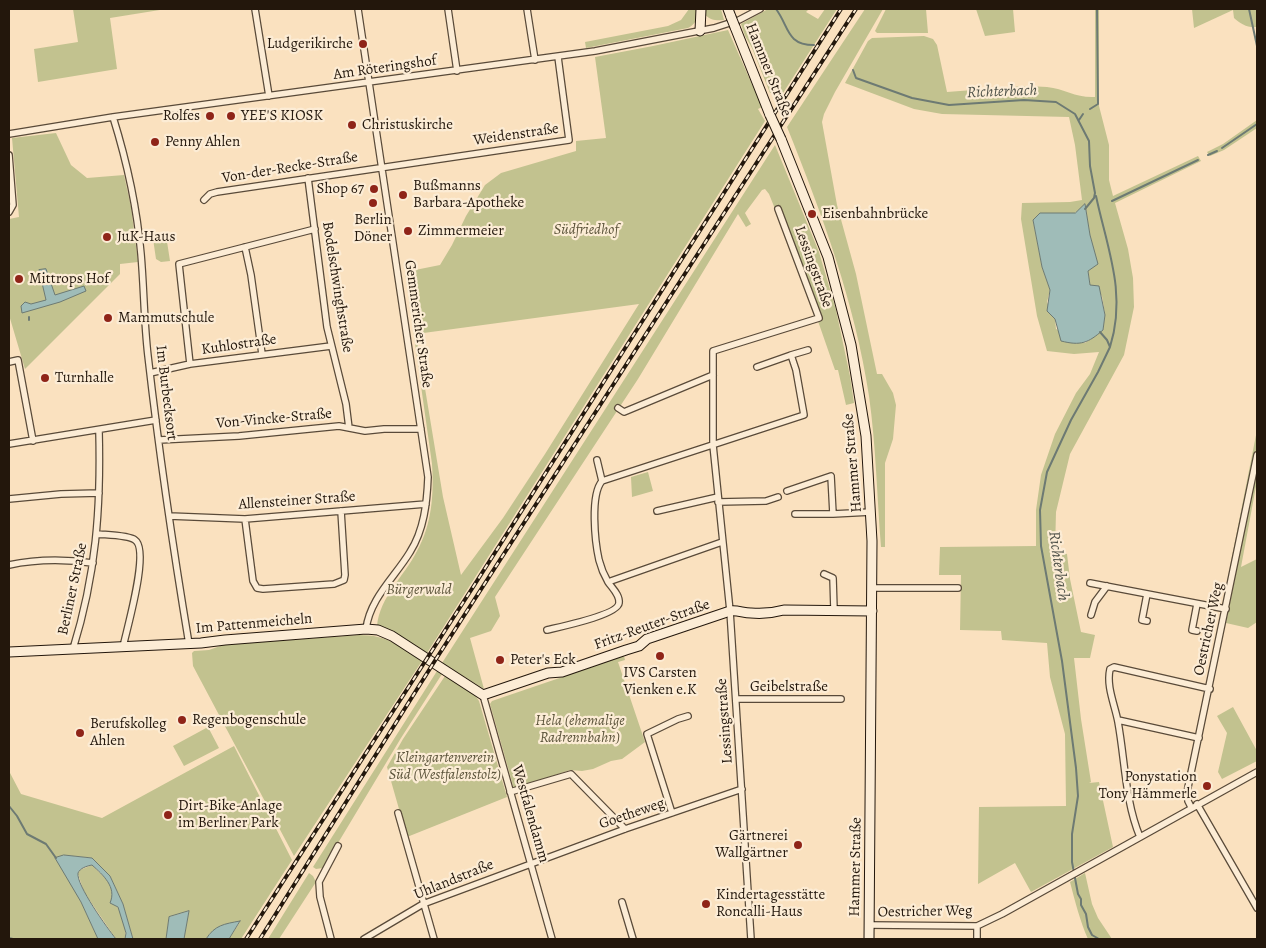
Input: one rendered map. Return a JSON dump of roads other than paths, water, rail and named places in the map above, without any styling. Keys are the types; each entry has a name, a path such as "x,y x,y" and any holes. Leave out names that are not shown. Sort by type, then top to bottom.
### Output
{"main road":[{"path":"700,31 701,9"},
{"name":"Hammer Straße","path":"729,13 770,115 796,172 828,257 851,345 866,436 871,512 872,588 869,939"},
{"name":"Fritz-Reuter-Straße","path":"483,696 548,673 562,672 590,663 639,646 647,639 730,611 739,610 749,613 770,613 784,610 872,611"},
{"name":"Im Pattenmeicheln","path":"9,652 189,644 366,628 378,630 392,636 483,696"}],"street":[{"path":"255,9 269,96"},
{"name":"Gemmericher Straße","path":"358,9 428,478 426,504 418,537 410,552 374,603 368,616 366,628"},
{"path":"448,9 458,71"},
{"path":"527,9 535,60"},
{"name":"Am Röteringshof","path":"9,134 114,117 458,71 632,45 732,23 760,9"},
{"name":"Weidenstraße","path":"382,166 569,140 558,56"},
{"name":"Im Burbecksort","path":"114,117 128,167 137,219 150,373 169,516 189,644"},
{"path":"9,155 13,205 9,212"},
{"name":"Von-der-Recke-Straße","path":"204,200 210,194 217,192 382,166"},
{"name":"Bodelschwinghstraße","path":"308,178 331,346 346,404 349,428"},
{"name":"Lessingstraße","path":"751,939 730,611 714,445 713,351 819,318 778,209"},
{"path":"190,364 178,265 315,229"},
{"path":"245,246 262,354"},
{"name":"Kuhlostraße","path":"150,373 190,364 331,346"},
{"path":"757,366 808,350"},
{"path":"547,630 604,614 616,608 619,604 619,600 608,582 599,561 596,544 596,500 598,487 602,481 804,415 796,370 791,355"},
{"path":"9,362 18,360 33,441"},
{"path":"618,408 624,412 713,375"},
{"path":"9,444 98,431 156,420"},
{"name":"Von-Vincke-Straße","path":"159,440 240,436 339,426 365,431 422,429"},
{"name":"Berliner Straße","path":"73,649 88,593 97,534 99,493 98,431"},
{"name":"Oestricher Weg","path":"869,925 977,926 1194,806 1188,800 1187,792 1210,689 1257,455"},
{"path":"597,460 602,481"},
{"path":"787,491 831,476 834,514"},
{"path":"9,499 60,494 99,493"},
{"path":"657,511 718,499 766,501 778,497"},
{"name":"Allensteiner Straße","path":"169,516 245,519 426,504"},
{"path":"245,519 253,580 257,588 263,590 334,584 344,580 341,511"},
{"path":"795,514 871,512"},
{"name":"Berliner Straße","path":"97,534 130,538 140,546 139,578 123,646"},
{"path":"608,582 722,542"},
{"path":"9,564 48,560 93,563"},
{"path":"824,574 833,578 834,610"},
{"path":"1090,583 1226,609"},
{"path":"1091,615 1095,602 1107,586"},
{"path":"872,588 958,588"},
{"path":"1142,620 1146,594"},
{"path":"1192,630 1197,604"},
{"path":"1140,837 1133,820 1118,720 1112,700 1110,669 1114,666 1210,689"},
{"name":"Westfalendamm","path":"483,696 552,939"},
{"name":"Geibelstraße","path":"736,699 841,699"},
{"path":"672,813 647,734 688,716"},
{"path":"1118,720 1199,738"},
{"path":"1256,904 1194,806 1257,772"},
{"path":"510,792 571,774 624,829"},
{"name":"Goetheweg","path":"530,863 742,789"},
{"path":"398,814 434,939"},
{"path":"331,939 320,897 319,882 338,846"},
{"name":"Uhlandstraße","path":"364,939 423,904 530,863"},
{"path":"622,902 634,939"},
{"path":"977,926 977,939"}],"water":[{"path":"1085,204 1090,235 1098,264 1088,271 1090,285 1099,286 1105,315 1103,330 1088,341 1074,343 1061,341 1055,319 1047,311 1050,290 1042,267 1033,220 1040,213 1075,213"},
{"path":"46,269 55,295 84,286 86,291 60,302 22,313 21,306 25,302 31,304 46,300 39,270"},
{"path":"64,855 92,858 110,876 123,904 133,939 125,939 126,933 118,907 110,903 112,892 108,882 92,865 80,870 78,873 79,879 93,907 116,939 98,939 81,902 55,858"},
{"path":"189,911 184,939 166,939 169,917"},
{"path":"240,921 229,939 206,939 220,926"}],"waterway":[{"name":"Richterbach","path":"776,9 793,38 798,42 814,45"},
{"path":"1090,109 1098,104 1097,9"},
{"path":"1249,9 1257,46"},
{"name":"Richterbach","path":"853,70 856,78 912,98 949,105 1024,100 1056,102 1075,114 1089,141 1090,166 1095,193 1094,198 1085,209"},
{"name":"Richterbach","path":"1079,120 1083,114"},
{"path":"1222,148 1257,124"},
{"path":"1208,155 1217,151"},
{"path":"1112,201 1198,160"},
{"path":"1096,196 1110,252 1116,289 1117,308 1110,347"},
{"name":"Richterbach","path":"1099,939 1092,935 1088,927 1086,914 1078,894 1072,862 1072,834 1078,796 1076,768 1062,661 1041,546 1040,510 1047,472 1071,420 1110,347 1100,332"},
{"path":"9,806 27,834 46,844 56,858"},
{"path":"9,938 13,939"}],"railway":[{"path":"246,939 475,584 841,9"},
{"path":"260,939 436,659 856,9"}],"place":[{"name":"Ludgerikirche","path":"363,44"},
{"name":"Rolfes","path":"210,116"},
{"name":"YEE'S KIOSK","path":"231,116"},
{"name":"Christuskirche","path":"352,125"},
{"name":"Penny Ahlen","path":"155,142"},
{"name":"Shop 67","path":"374,189"},
{"name":"Bußmanns Barbara-Apotheke","path":"403,195"},
{"name":"Berlin Döner","path":"373,203"},
{"name":"Eisenbahnbrücke","path":"812,214"},
{"name":"Zimmermeier","path":"408,231"},
{"name":"JuK-Haus","path":"107,237"},
{"name":"Mittrops Hof","path":"19,279"},
{"name":"Mammutschule","path":"108,318"},
{"name":"Turnhalle","path":"45,378"},
{"name":"IVS Carsten Vienken e.K","path":"660,656"},
{"name":"Peter's Eck","path":"500,660"},
{"name":"Regenbogenschule","path":"182,720"},
{"name":"Berufskolleg Ahlen","path":"80,733"},
{"name":"Ponystation Tony Hämmerle","path":"1207,786"},
{"name":"Dirt-Bike-Anlage im Berliner Park","path":"168,815"},
{"name":"Gärtnerei Wallgärtner","path":"798,845"},
{"name":"Kindertagesstätte Roncalli-Haus","path":"706,904"}],"park label":[{"name":"Südfriedhof","path":"586,230"},
{"name":"Bürgerwald","path":"419,590"},
{"name":"Hela (ehemalige Radrennbahn)","path":"580,730"},
{"name":"Kleingartenverein Süd (Westfalenstolz)","path":"445,766"}]}
